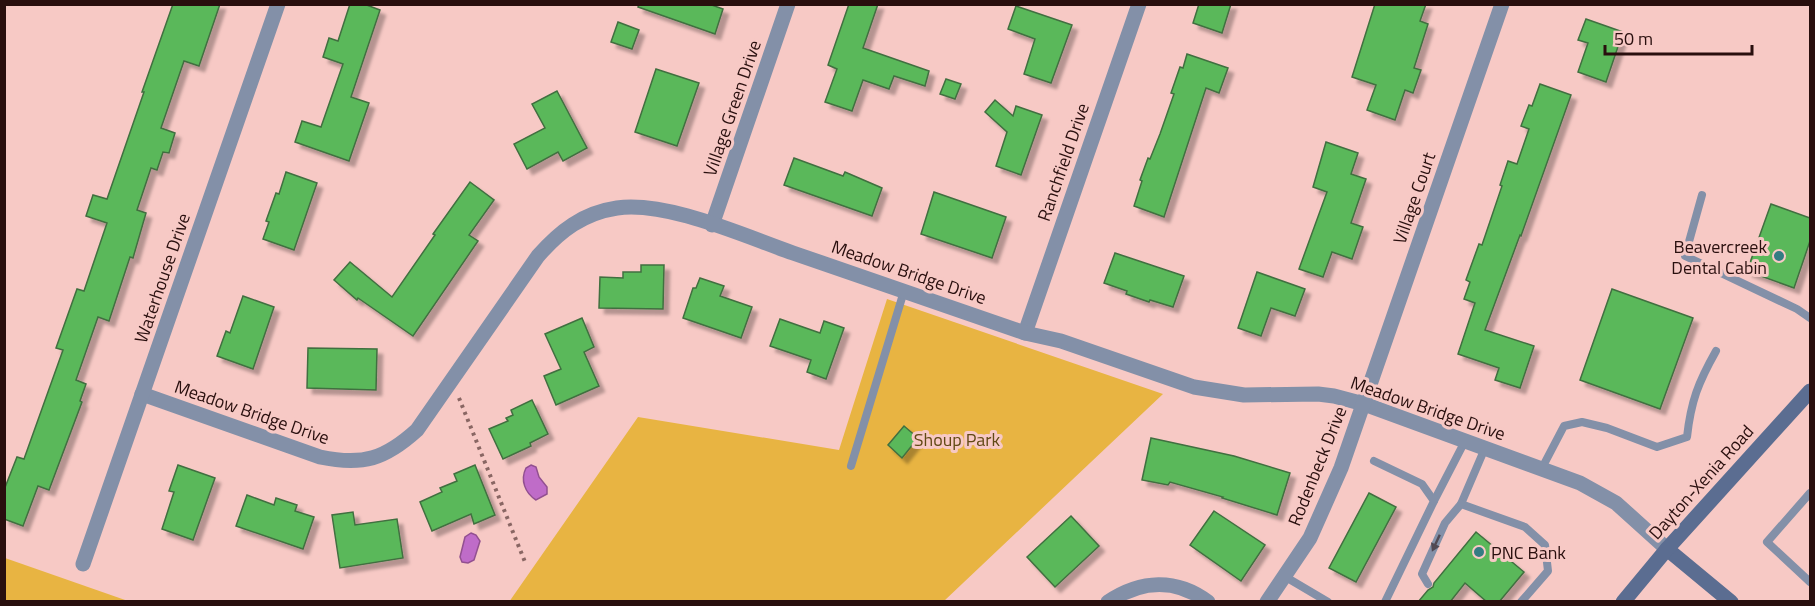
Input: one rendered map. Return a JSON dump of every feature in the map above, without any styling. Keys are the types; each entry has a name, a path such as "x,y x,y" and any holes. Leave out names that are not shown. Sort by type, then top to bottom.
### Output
{"main road":[{"name":"Dayton-Xenia Road","path":"1623,602 1667,549 1810,391"},
{"name":"Meadow Bridge Drive","path":"1667,549 1731,602"}],"street":[{"name":"Waterhouse Drive","path":"83,564 278,4"},
{"name":"Village Green Drive","path":"712,225 788,4"},
{"name":"Ranchfield Drive","path":"1025,333 1138,4"},
{"name":"Village Court","path":"1364,404 1502,4"},
{"name":"Meadow Bridge Drive","path":"142,394 320,457 349,461 375,458 399,447 417,430 538,256 556,236 581,218 600,212 634,207 663,210 712,225 1025,333 1061,341 1199,388 1244,395 1318,394 1364,404 1580,483 1616,503 1667,549"},
{"name":"Rodenbeck Drive","path":"1267,602 1310,537 1331,494 1364,404"},
{"path":"1108,602 1137,588 1162,584 1183,587 1208,602"}],"lane":[{"path":"1702,195 1685,255 1797,309 1810,318"},
{"path":"850,466 904,291"},
{"path":"1542,468 1564,426 1582,422 1607,428 1657,447 1688,437 1691,407 1701,377 1716,351"},
{"path":"1385,602 1465,441"},
{"path":"1428,584 1422,574 1445,522 1461,504 1485,448"},
{"path":"1374,461 1422,484 1434,501"},
{"path":"1809,578 1767,542 1810,493"},
{"path":"1461,504 1525,527 1545,544 1548,570 1521,602"},
{"path":"1284,576 1328,602"}],"path":[{"path":"452,381 525,562"}],"green space":[{"name":"Shoup Park","path":"887,299 1163,394 944,601 509,602 638,417 839,450"},
{"path":"5,558 128,601 5,601"}],"shaded area":[{"path":"531,465 536,467 539,477 547,487 547,494 536,500 526,490 523,477 526,468"},
{"path":"471,533 476,535 480,541 474,560 468,563 462,562 460,557 465,537"}],"building":[{"path":"173,4 220,4 199,66 184,61 161,128 175,133 169,153 163,152 157,170 151,168 137,210 146,213 133,258 130,257 109,321 98,317 76,380 86,384 80,401 82,402 49,490 38,486 23,526 4,519 4,490 17,457 24,459 63,350 56,348 77,289 84,291 107,223 86,216 93,195 107,199"},
{"path":"350,4 364,4 380,10 351,97 369,103 349,161 295,142 302,121 321,127 343,64 323,57 329,38 338,41"},
{"path":"639,4 709,4 723,9 715,34 638,7"},
{"path":"849,4 878,4 863,48 929,71 925,86 894,76 889,89 863,80 852,111 825,102 837,69 828,65"},
{"path":"1199,4 1231,4 1222,33 1193,23"},
{"path":"1375,4 1426,4 1420,21 1428,24 1414,68 1421,70 1413,93 1405,90 1395,120 1367,110 1376,85 1352,77"},
{"path":"1016,6 1072,25 1051,83 1024,74 1035,39 1008,29"},
{"path":"1586,19 1623,32 1606,82 1578,72 1588,43 1578,40"},
{"path":"618,22 639,30 632,49 611,42"},
{"path":"1187,54 1228,68 1219,93 1206,88 1164,217 1134,206 1142,181 1140,180 1160,134 1174,94 1171,93"},
{"path":"656,69 699,83 677,146 635,132"},
{"path":"946,79 961,84 955,99 940,94"},
{"path":"1540,84 1571,95 1485,330 1534,346 1520,388 1495,380 1499,368 1458,354 1475,303 1464,299 1470,282 1466,280 1479,244 1482,245 1508,161 1517,164 1529,129 1521,126"},
{"path":"557,91 587,148 563,161 558,152 527,169 514,144 545,128 532,104"},
{"path":"995,100 1013,116 1016,106 1042,115 1021,175 996,166 1007,132 985,112"},
{"path":"1326,142 1358,153 1351,174 1366,179 1351,223 1363,227 1352,259 1332,252 1323,277 1299,269 1327,192 1313,187"},
{"path":"794,158 843,176 845,172 882,188 872,216 784,185"},
{"path":"286,172 317,183 294,250 263,239 269,222 266,221 276,193 279,194"},
{"path":"470,182 494,200 469,235 478,241 413,336 358,298 357,300 334,280 350,262 392,297"},
{"path":"934,192 1006,217 992,258 921,234"},
{"name":"Beavercreek Dental Cabin","path":"1771,204 1810,218 1810,241 1794,288 1747,271"},
{"path":"1115,253 1184,276 1173,307 1126,294 1127,291 1104,283"},
{"path":"641,265 664,265 663,309 599,308 600,277 623,278 623,272 641,272"},
{"path":"1257,272 1305,289 1295,316 1271,308 1261,336 1238,328"},
{"path":"700,278 724,286 720,296 752,307 741,338 683,318 693,288 696,288"},
{"path":"1612,289 1693,318 1660,409 1580,380"},
{"path":"243,296 274,307 253,369 217,356 226,331 230,333"},
{"path":"582,318 594,347 584,352 599,386 556,405 544,376 561,369 545,334"},
{"path":"780,319 820,333 824,321 844,328 826,379 807,372 811,360 770,346"},
{"path":"308,348 377,349 376,390 307,388"},
{"path":"532,400 548,434 530,443 531,446 503,459 489,429 508,421 506,418 513,415 511,410"},
{"path":"904,426 918,438 902,458 888,445"},
{"path":"1151,438 1234,456 1290,473 1277,515 1170,482 1168,485 1142,480"},
{"path":"178,465 215,478 193,540 162,529 174,492 169,491"},
{"path":"475,465 495,515 474,524 471,514 432,531 420,502 442,492 440,488 457,481 454,474"},
{"path":"1369,493 1396,507 1356,582 1329,568"},
{"path":"247,495 274,505 276,498 297,505 295,511 314,517 303,549 236,526"},
{"path":"1214,511 1265,545 1241,581 1190,545"},
{"path":"353,512 355,525 397,519 403,558 340,568 332,515"},
{"path":"1071,516 1099,546 1055,587 1027,557"},
{"name":"PNC Bank","path":"1476,532 1524,572 1499,602 1487,602 1465,583 1450,602 1418,602 1433,587"}],"place":[{"name":"Beavercreek Dental Cabin","path":"1779,256"},
{"name":"PNC Bank","path":"1479,552"}]}
